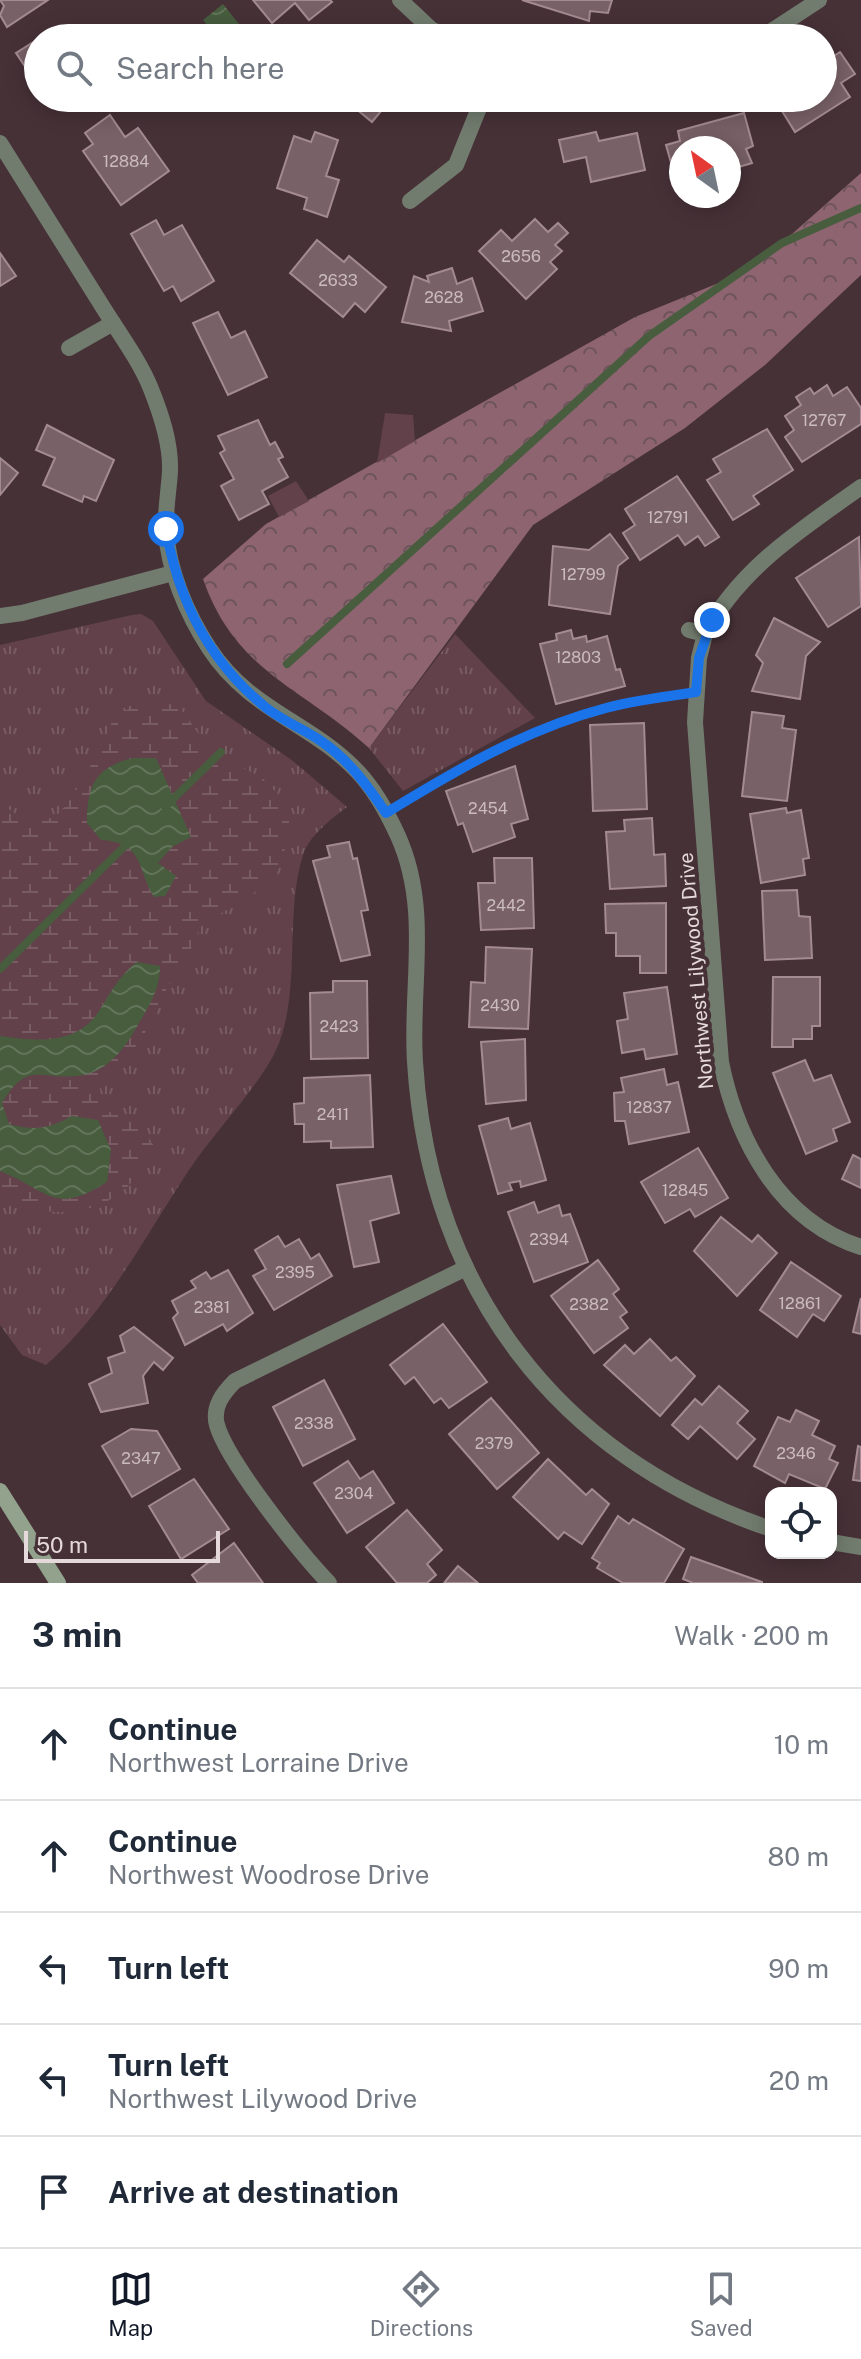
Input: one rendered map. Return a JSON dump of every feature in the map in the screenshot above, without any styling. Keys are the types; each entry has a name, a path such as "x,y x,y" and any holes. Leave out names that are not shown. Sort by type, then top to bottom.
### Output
{"main road":[{"path":"2,1499 58,1583"}],"street":[{"path":"400,0 426,24"},
{"path":"782,24 819,0"},
{"path":"410,201 456,165 477,112"},
{"path":"0,143 150,385 166,437 170,466 166,529 173,573 209,648 233,678 266,708 323,742 359,773 386,813 413,876 418,915 415,1056 420,1129 440,1200 466,1268 536,1379 598,1437 670,1487 765,1527"},
{"path":"69,348 113,323"},
{"name":"Northwest Lilywood Drive","path":"861,487 757,565 697,632 695,722 721,1062 729,1103 748,1147 775,1186 811,1220 861,1247"},
{"path":"0,616 173,573"},
{"path":"329,1583 275,1518 226,1444 216,1424 217,1407 235,1381 466,1268"},
{"path":"837,1543 861,1547"}],"path":[{"path":"386,813 453,772 534,731 607,708 696,692"}],"green space":[{"path":"861,173 861,275 765,365 685,428 533,525 369,748 273,676 233,636 217,611 203,579 266,524 635,317 726,280 792,234"},
{"path":"385,413 413,415 415,441 377,463"},
{"path":"296,481 309,501 279,517 268,496"},
{"path":"141,614 153,621 206,701 293,761 347,807 315,835 303,855 294,905 288,1011 272,1058 189,1170 106,1298 46,1365 22,1355 0,1325 0,645"},
{"path":"455,634 535,718 403,791 369,748"},
{"path":"157,702 179,706 205,743 223,758 261,777 277,793 288,812 290,834 276,876 242,902 202,923 185,963 171,980 142,1039 100,1088 102,1110 132,1122 154,1146 142,1169 127,1187 110,1200 90,1208 69,1212 24,1207 0,1198 0,1007 7,1004 0,992 0,802 27,819 49,819 57,815 80,785 114,717 134,706"}],"water":[{"path":"223,4 239,24 206,24 203,20"},
{"path":"133,758 156,758 191,837 172,847 158,863 176,876 165,896 154,897 132,851 115,842 101,840 87,823 89,798 96,780 110,767"},
{"path":"137,962 160,966 157,989 122,1050 106,1065 87,1074 27,1077 19,1081 2,1103 9,1124 18,1126 41,1128 72,1116 98,1120 111,1150 107,1182 89,1192 63,1199 52,1197 0,1171 0,1036 40,1040 67,1036 79,1030 90,1022 120,979"}],"building":[{"path":"0,0 48,0 7,27 0,15 4,6"},
{"path":"253,0 332,2 309,20 295,3 272,23"},
{"path":"522,0 612,0 608,13 590,11 589,21"},
{"path":"24,48 24,65 16,53"},
{"path":"840,52 855,74 841,83 850,97 837,105 837,54"},
{"path":"360,112 380,112 372,122"},
{"path":"783,112 826,112 795,132"},
{"path":"744,113 753,146 746,149 752,163 741,166 741,136 679,136 678,131"},
{"path":"110,115 125,137 138,128 169,171 121,205 83,151 93,144 85,133"},
{"path":"315,132 338,140 326,176 339,180 327,217 304,209 307,198 277,188 294,136 311,142"},
{"path":"596,132 599,141 637,133 645,170 591,182 586,157 564,162 559,140"},
{"path":"535,219 548,232 558,223 568,233 555,245 562,251 550,262 557,269 526,299 479,251 501,230 512,241"},
{"path":"156,220 164,235 182,225 214,281 181,301 173,286 164,291 131,234"},
{"path":"317,240 344,262 349,256 386,287 365,312 355,303 343,317 290,273"},
{"path":"0,253 16,276 0,286"},
{"path":"452,268 457,284 472,278 483,311 449,321 451,331 402,322 414,276 429,282 427,276"},
{"path":"218,312 231,338 245,331 267,377 228,395 193,323"},
{"path":"827,385 833,396 847,387 861,408 861,424 802,462 785,437 794,430 785,416 801,405 796,397 810,388 814,394"},
{"path":"258,420 270,445 275,442 283,457 278,459 288,477 262,491 269,504 239,520 221,486 234,479 220,453 225,450 218,436"},
{"path":"47,425 114,460 96,501 84,496 82,502 43,485 55,458 36,450"},
{"path":"767,429 793,470 753,496 759,504 733,520 707,480 721,472 713,459"},
{"path":"0,458 18,473 0,495"},
{"path":"677,476 719,537 705,546 698,536 685,545 678,535 640,560 623,533 635,525 625,509"},
{"path":"610,534 628,558 618,566 610,614 549,605 553,546 589,550"},
{"path":"859,537 861,606 828,627 796,578"},
{"path":"774,618 820,642 806,656 800,699 752,691 763,663 756,655"},
{"path":"571,630 573,639 586,636 587,642 607,636 616,670 620,669 625,686 556,704 540,644 557,640 556,634"},
{"path":"752,712 784,716 782,728 796,730 787,801 742,796"},
{"path":"644,723 647,809 593,811 590,725"},
{"path":"515,766 528,819 511,824 515,837 473,852 463,823 458,825 446,791"},
{"path":"786,808 787,813 801,810 809,858 803,859 805,875 761,883 750,814"},
{"path":"652,818 654,855 665,854 666,886 610,889 606,832 625,831 624,820"},
{"path":"349,842 353,859 357,858 368,910 361,911 370,955 341,961 313,861 330,857 327,846"},
{"path":"494,858 532,858 534,928 481,930 478,883 495,883"},
{"path":"797,890 799,916 810,917 812,958 765,960 762,891"},
{"path":"666,903 666,973 640,973 640,956 616,956 616,933 606,933 605,904"},
{"path":"486,947 532,949 528,1029 469,1027 471,982 485,983"},
{"path":"773,977 820,977 820,1026 812,1026 812,1039 793,1039 793,1047 772,1047"},
{"path":"333,981 367,981 368,1058 311,1059 310,993 333,992"},
{"path":"667,987 677,1054 646,1059 644,1049 622,1053 617,1021 628,1019 624,993"},
{"path":"525,1039 526,1100 486,1104 481,1042"},
{"path":"805,1060 814,1081 831,1075 850,1122 833,1129 837,1141 806,1154 773,1073"},
{"path":"664,1069 667,1085 678,1082 689,1132 629,1144 625,1121 615,1121 614,1093 624,1092 621,1078"},
{"path":"370,1075 373,1147 331,1148 331,1141 304,1142 304,1124 295,1124 294,1104 304,1103 304,1078"},
{"path":"508,1118 511,1129 530,1123 546,1180 521,1187 520,1181 509,1183 512,1190 498,1194 479,1126"},
{"path":"698,1148 728,1198 695,1217 690,1209 665,1223 641,1182"},
{"path":"853,1155 861,1159 861,1188 842,1179"},
{"path":"391,1176 399,1213 370,1221 379,1262 354,1267 337,1185"},
{"path":"534,1202 538,1213 559,1205 562,1216 570,1214 588,1262 534,1282 508,1212"},
{"path":"721,1217 752,1242 758,1235 777,1253 737,1296 694,1251"},
{"path":"278,1236 285,1247 299,1239 311,1259 319,1254 332,1276 274,1310 253,1276 266,1269 255,1250"},
{"path":"598,1260 619,1289 613,1294 627,1312 620,1317 628,1328 594,1353 551,1296"},
{"path":"791,1262 841,1296 824,1321 813,1314 797,1337 760,1310"},
{"path":"228,1270 253,1313 227,1331 223,1324 185,1345 173,1318 178,1313 172,1301 196,1288 191,1281 206,1272 211,1279"},
{"path":"861,1298 861,1334 853,1332"},
{"path":"443,1324 487,1382 449,1408 441,1398 434,1403 414,1377 405,1384 390,1365"},
{"path":"134,1327 173,1358 163,1370 154,1362 143,1376 148,1403 101,1412 89,1384 112,1373 108,1358 125,1352 120,1336"},
{"path":"650,1339 671,1361 676,1357 695,1376 660,1416 604,1365 625,1345 634,1354"},
{"path":"324,1380 355,1439 303,1466 273,1407"},
{"path":"719,1386 748,1411 737,1423 755,1439 737,1459 700,1426 688,1439 672,1425 695,1399 702,1405"},
{"path":"491,1398 539,1453 497,1489 449,1434"},
{"path":"796,1410 819,1421 812,1435 835,1446 829,1459 838,1463 826,1487 789,1474 785,1483 754,1466 778,1417 790,1422"},
{"path":"131,1429 157,1431 180,1469 132,1497 102,1446"},
{"path":"858,1446 861,1447 861,1481 853,1480"},
{"path":"548,1459 586,1495 592,1489 609,1504 582,1544 564,1532 558,1539 513,1497"},
{"path":"348,1461 360,1479 373,1471 394,1503 347,1533 314,1483"},
{"path":"194,1479 229,1529 181,1559 149,1506"},
{"path":"407,1510 442,1550 427,1564 436,1575 427,1583 397,1583 366,1547"},
{"path":"618,1516 629,1524 633,1519 684,1549 664,1583 623,1583 597,1568 600,1563 592,1558"},
{"path":"234,1543 263,1583 198,1583 192,1575"},
{"path":"691,1557 762,1583 693,1583 683,1579"},
{"path":"458,1566 478,1583 444,1583"}],"waterway":[{"path":"287,664 649,336 782,243 861,208"},
{"path":"165,807 221,752"},
{"path":"0,969 132,839"}],"route":[{"path":"166,529 173,573 209,648 233,678 266,708 323,742 359,773 386,813 453,772 534,731 607,708 696,692 699,658 712,620"}]}
